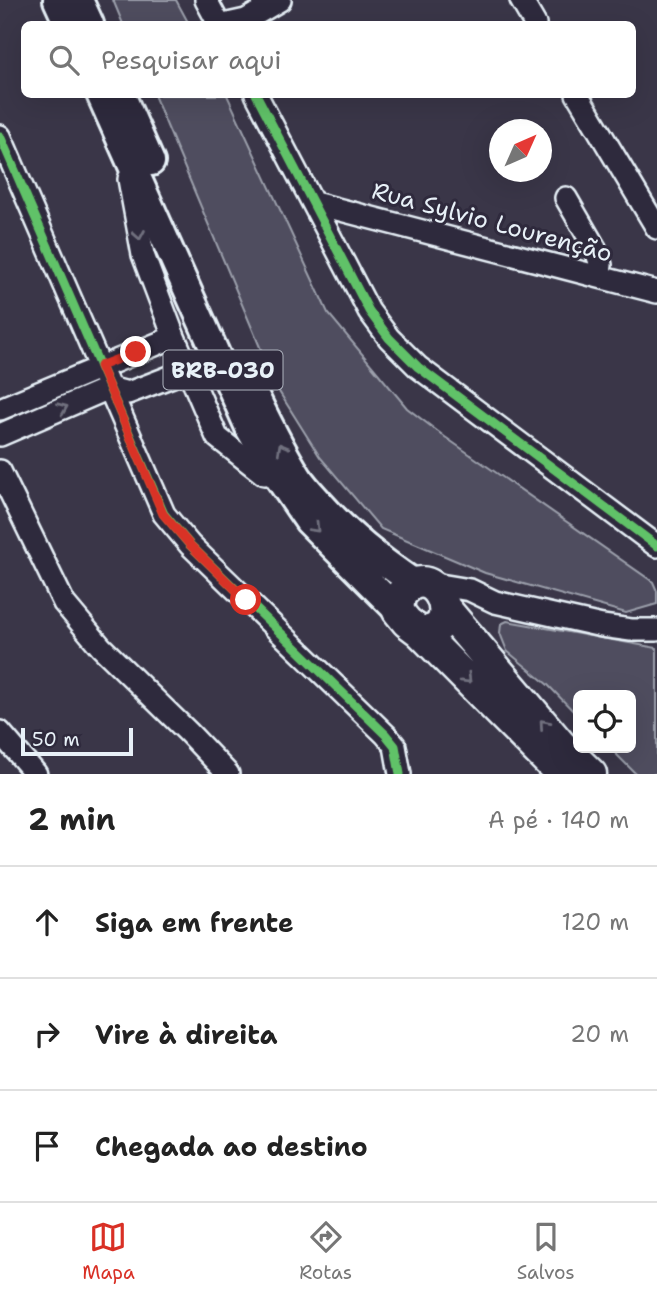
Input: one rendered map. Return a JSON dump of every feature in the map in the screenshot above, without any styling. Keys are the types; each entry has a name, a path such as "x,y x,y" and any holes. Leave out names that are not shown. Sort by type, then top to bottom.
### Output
{"highway":[{"path":"429,591 443,620 436,629 429,632 409,621 400,595 429,591"},
{"name":"BRB-030","path":"429,591 560,744 590,774"},
{"name":"BRB-030","path":"409,621 561,774"}],"main road":[{"path":"57,0 67,21"},
{"path":"79,0 89,21"},
{"name":"BRB-030","path":"102,98 250,430 275,473 308,522 409,621"},
{"name":"BRB-030","path":"123,98 262,413 300,480 352,537 429,591"}],"street":[{"path":"206,0 217,21"},
{"path":"242,21 280,0"},
{"path":"521,0 534,21"},
{"path":"258,98 369,312 389,338 418,367 657,547"},
{"path":"579,98 657,228"},
{"path":"0,136 163,514 190,545 386,735 395,746 400,774"},
{"path":"135,169 130,179 143,255 174,337 217,437 264,474 275,473"},
{"path":"566,198 595,248 601,265 599,277"},
{"name":"Rua Sylvio Lourenção","path":"314,203 657,292"},
{"path":"0,409 174,337"},
{"path":"0,435 109,388 128,393 188,370"},
{"path":"0,471 64,603 101,647 228,774"},
{"path":"429,591 470,590 495,602"},
{"path":"429,591 495,602 602,626 657,630"},
{"path":"0,732 36,774"}],"shaded area":[{"path":"113,0 176,0 187,21 122,21"},
{"path":"155,98 228,98 328,313 407,408 653,582 657,591 657,604 626,613 485,573 381,529 320,457 278,390"},
{"path":"507,621 657,648 657,774 636,774 615,753 636,753 636,690 573,690 573,711 548,685 507,651 500,633 501,624"}],"cycle path":[{"path":"258,98 369,311 389,338 418,367 657,546"},
{"path":"0,136 164,514 190,545 386,735 395,746 400,774"}],"route":[{"path":"136,352 100,366 163,514 190,545 246,600"}]}
